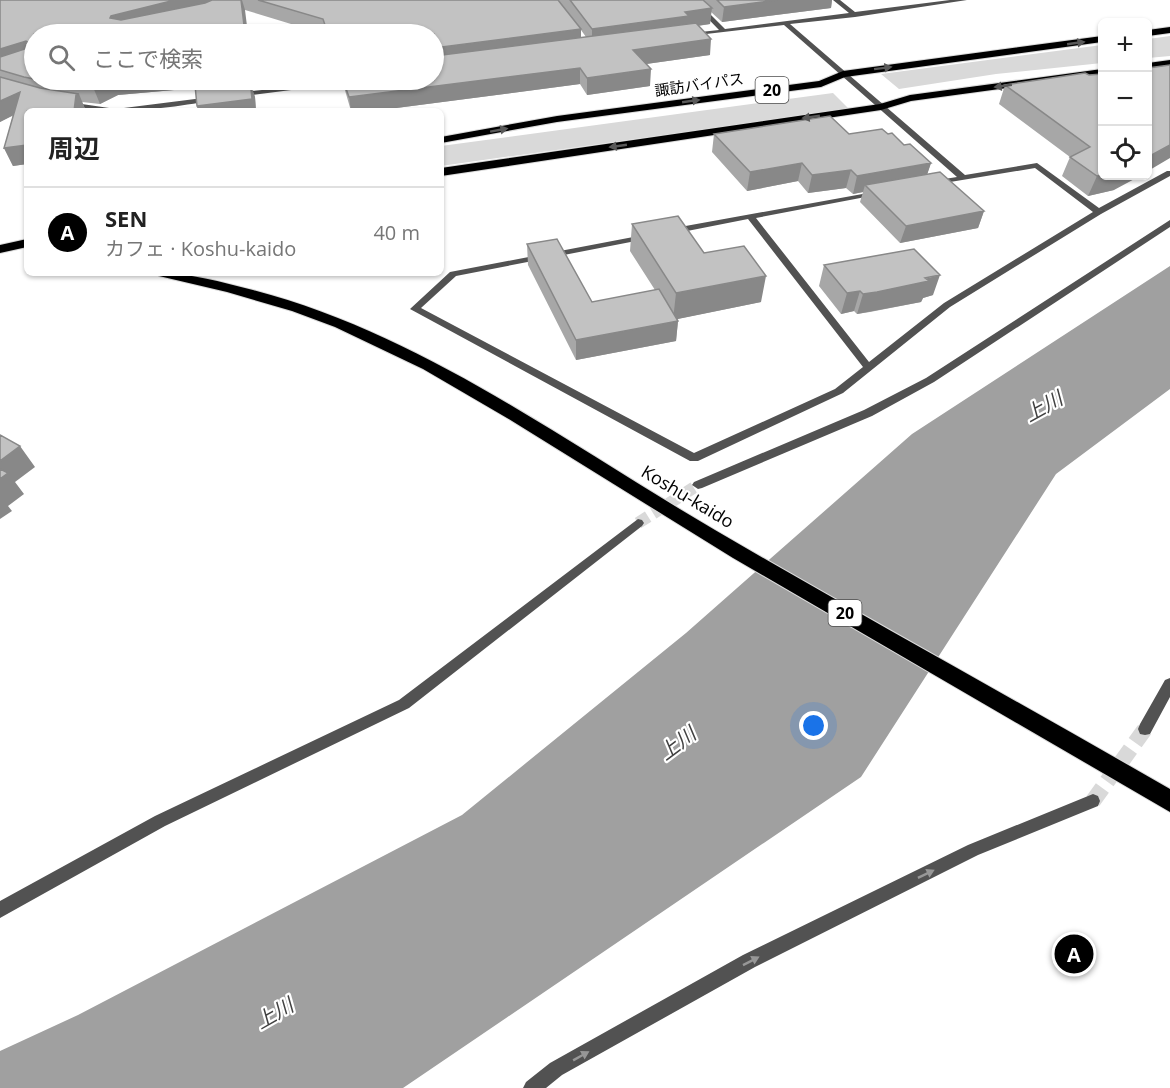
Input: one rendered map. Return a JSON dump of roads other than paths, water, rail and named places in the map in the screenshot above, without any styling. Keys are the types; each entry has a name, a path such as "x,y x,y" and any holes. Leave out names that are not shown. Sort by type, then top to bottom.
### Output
{"highway":[{"path":"1152,32 1170,30"},
{"name":"諏訪バイパス","path":"444,139 557,120 821,84 843,74 1098,40"},
{"path":"1152,65 1170,63"},
{"name":"20","path":"444,172 881,107 910,98 1098,73"},
{"path":"0,250 24,244"},
{"path":"0,250 24,254"},
{"name":"Koshu-kaido","path":"177,276 226,287 340,324 402,353 475,393 678,517 1170,801"}],"street":[{"path":"693,0 724,31"},
{"path":"836,0 855,15"},
{"path":"679,37 964,0"},
{"path":"786,24 963,178"},
{"path":"139,108 277,90"},
{"path":"63,103 96,108"},
{"path":"929,184 1037,165 1098,212"},
{"path":"884,192 453,274 415,309 694,458 839,391 947,305 1098,212 1170,173"},
{"path":"750,216 868,367"},
{"path":"698,485 868,413 930,380 1170,223"},
{"path":"0,910 160,821 404,704 638,523"},
{"path":"1145,729 1170,684"},
{"path":"532,1088 556,1070 749,961 973,850 1093,801"}],"water":[{"name":"上川","path":"1170,266 1170,389 1056,474 861,777 403,1088 0,1088 0,1051 78,1015 462,815 686,633 912,434"}],"tunnel":[{"path":"638,523 698,485"},
{"path":"1093,801 1145,729"}],"place":[{"name":"SEN","path":"1074,954"}]}
